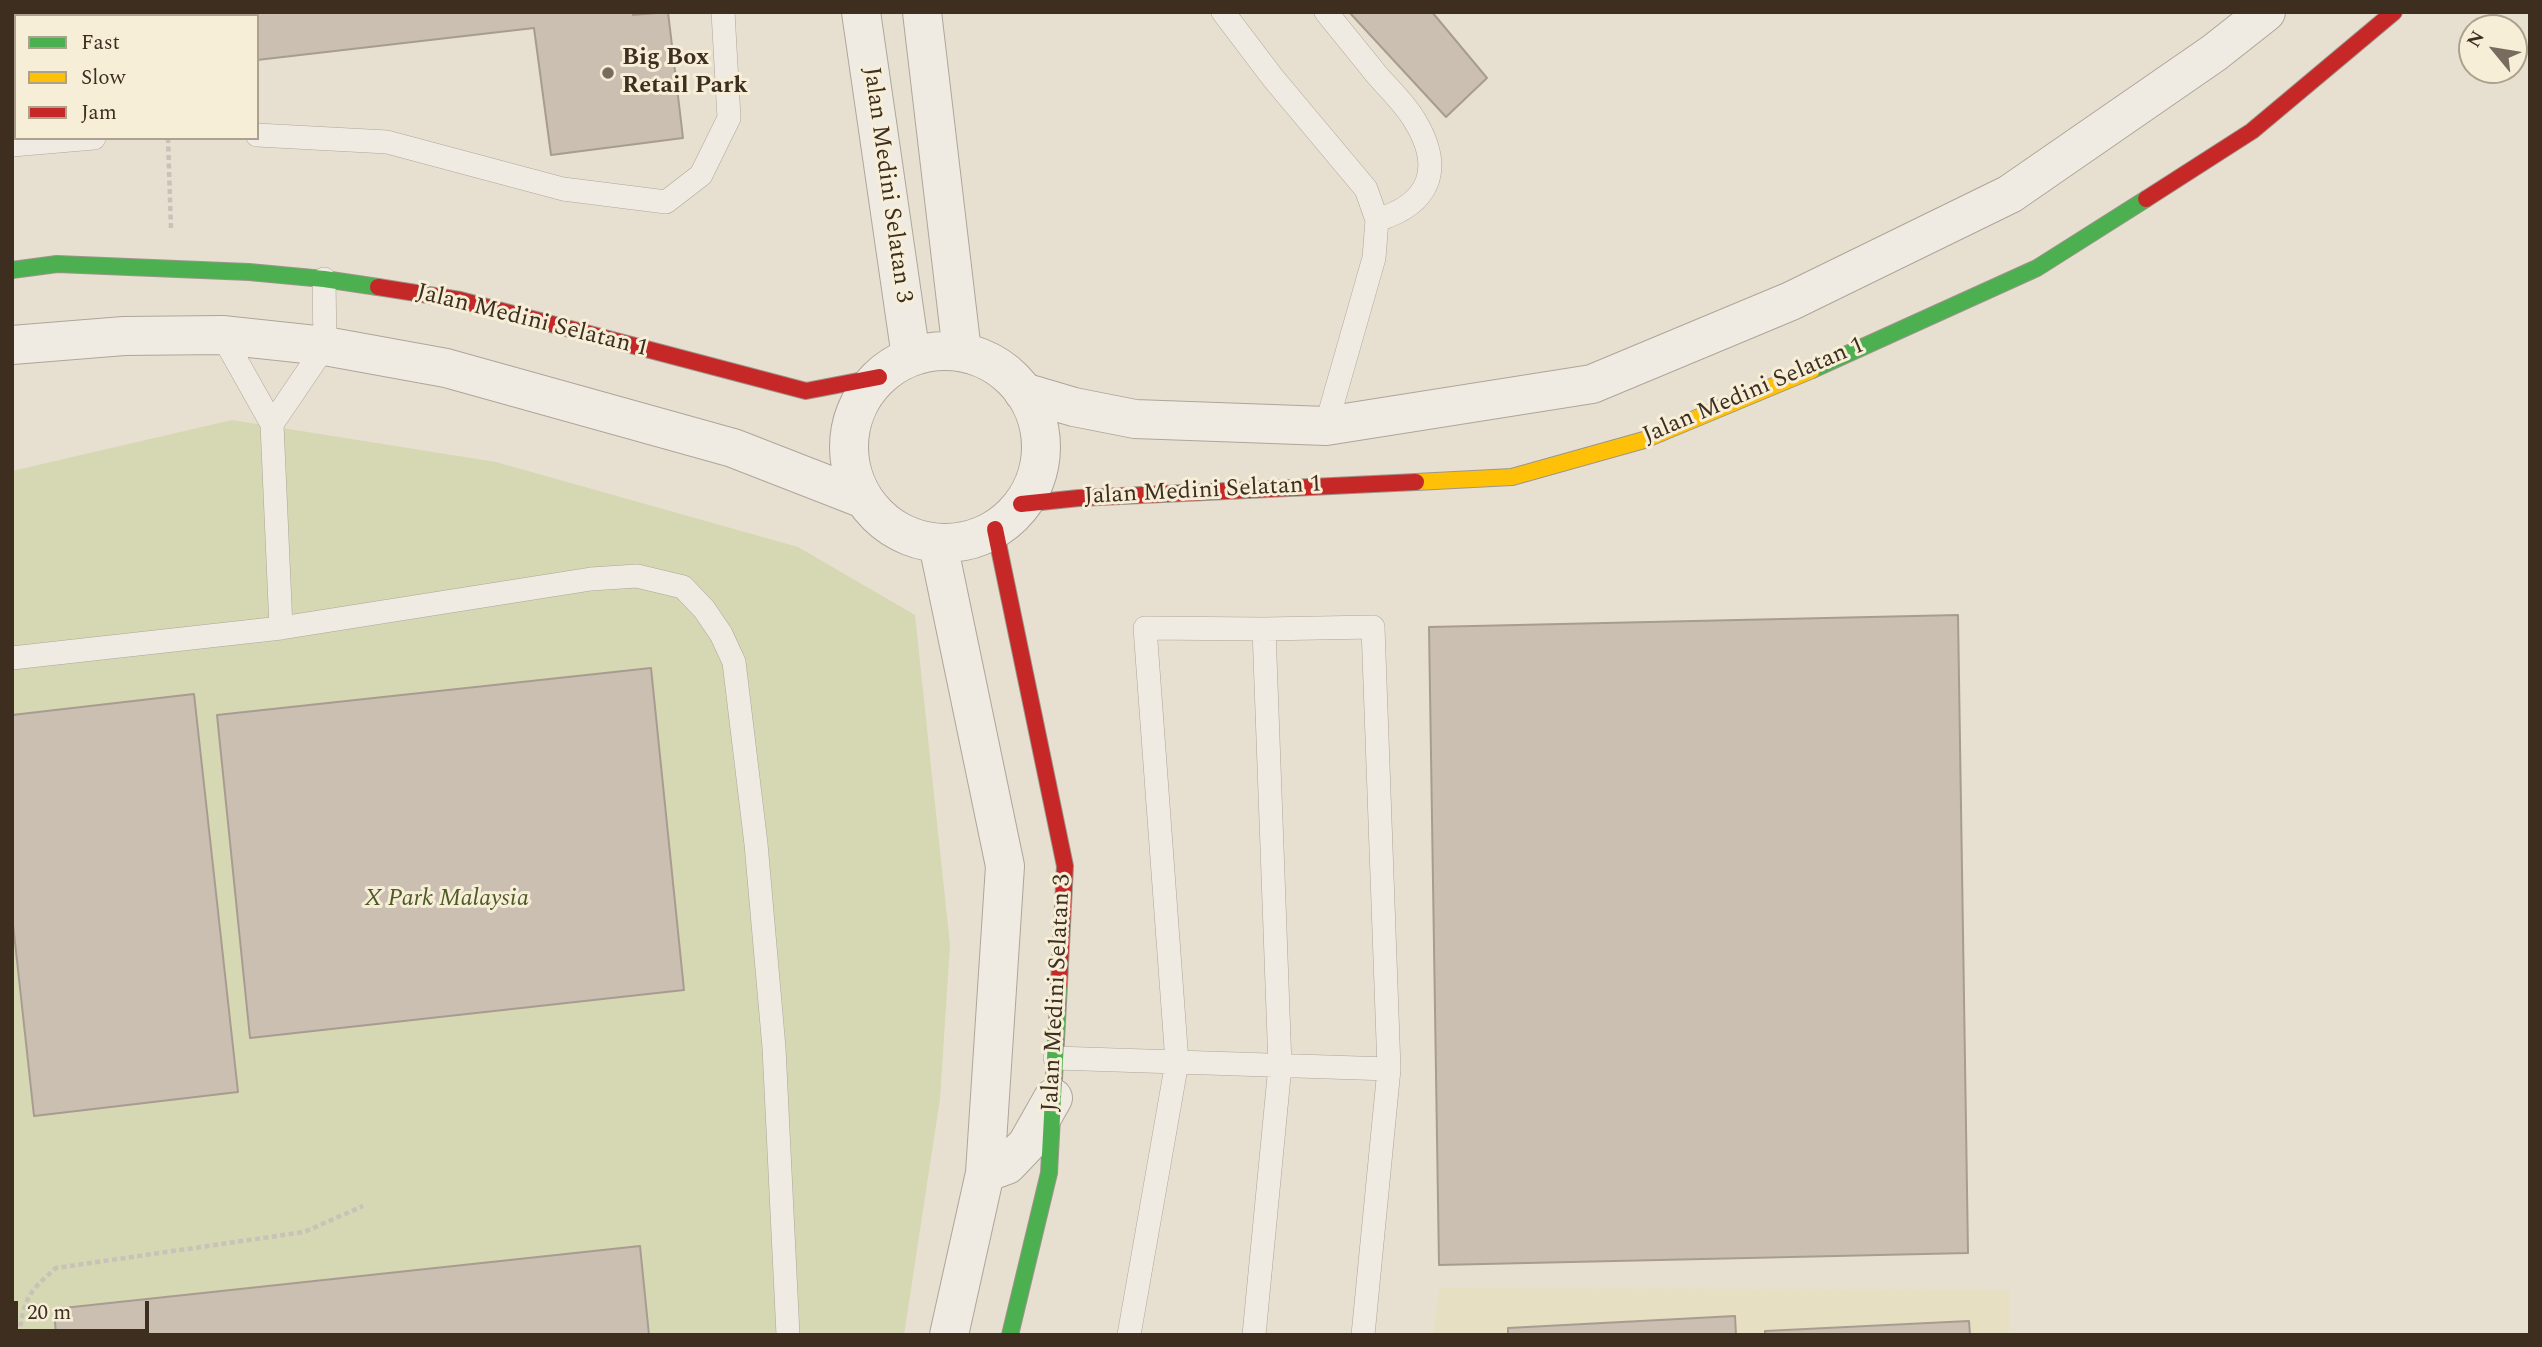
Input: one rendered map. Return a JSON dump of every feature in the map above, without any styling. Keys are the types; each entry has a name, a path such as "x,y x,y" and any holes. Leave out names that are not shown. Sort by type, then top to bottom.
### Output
{"street":[{"name":"Jalan Medini Selatan 3","path":"861,12 911,357"},
{"path":"922,12 962,352"},
{"path":"1023,392 1074,407 1135,419 1326,426 1592,384 1791,302 2010,194 2214,53 2266,12"},
{"name":"Jalan Medini Selatan 1","path":"1008,516 1079,498 1513,477 1644,440 1818,367 2037,268 2252,131 2394,12"},
{"name":"Jalan Medini Selatan 1","path":"12,270 57,264 173,268 324,279 460,300 806,391 879,377"},
{"path":"12,345 124,336 222,335 325,346 446,368 733,448 864,499"},
{"path":"928,352 962,352 996,366 1023,392 1038,425 1038,469 1032,487 1008,516 967,541 938,544 917,540 897,531 880,519 855,484 849,463 851,427 857,409 866,392 879,377 895,364 911,357 928,352"},
{"name":"Jalan Medini Selatan 3","path":"1008,516 1065,866 1048,1172 1010,1335"},
{"path":"938,544 1005,866 985,1173 949,1335"},
{"path":"985,1173 1007,1165 1027,1144 1053,1098"}],"lane":[{"path":"259,135 387,142 563,189 667,202 701,175 729,118 723,12"},
{"path":"1223,12 1273,78 1366,189 1377,220 1374,258 1326,426"},
{"path":"1326,12 1415,121 1430,156 1429,182 1419,197 1397,214 1377,220"},
{"path":"12,145 70,140"},
{"path":"12,259 57,264"},
{"path":"272,424 325,346 324,279"},
{"path":"222,335 272,424 281,628"},
{"path":"12,658 281,628 591,579 637,576 683,587 721,634 734,662 756,844 774,1048 788,1335"},
{"path":"1129,1335 1177,1062 1145,628 1373,626 1390,1069 1363,1335"},
{"path":"1254,1335 1280,1066 1264,629"},
{"path":"1055,1058 1390,1069"}],"path":[{"path":"168,140 173,268"},
{"path":"19,1335 23,1306 36,1285 56,1268 304,1232 363,1206"}],"shaded area":[{"path":"1439,1288 2009,1289 2009,1335 1433,1335"}],"green space":[{"name":"X Park Malaysia","path":"232,420 496,462 798,547 915,615 950,945 940,1099 904,1335 12,1335 12,471"}],"building":[{"name":"Big Box Retail Park","path":"12,12 633,12 633,15 668,12 683,138 551,155 534,28 259,60 259,14 14,14 12,87"},
{"path":"1349,12 1432,12 1487,78 1446,117"},
{"path":"1958,615 1968,1253 1439,1265 1429,627"},
{"path":"651,668 684,990 250,1038 217,715"},
{"path":"194,694 238,1092 34,1116 12,915 12,715"},
{"path":"640,1246 649,1335 56,1335 54,1309"},
{"path":"1735,1316 1736,1335 1508,1335 1508,1328"},
{"path":"1969,1321 1970,1335 1765,1335 1765,1331"}],"traffic: fast":[{"path":"1812,370 2037,268 2146,199"},
{"path":"12,270 57,264 249,272 378,287"},
{"path":"1010,1335 1049,1173 1059,984"}],"traffic: slow":[{"path":"1416,482 1512,477 1644,440 1812,370"}],"traffic: jam":[{"path":"2146,199 2252,131 2394,12"},
{"path":"378,287 460,300 806,391 879,377"},
{"path":"1021,504 1079,498 1416,482"},
{"path":"995,529 1065,866 1059,984"}],"place":[{"name":"Big Box Retail Park","path":"608,73"}]}
